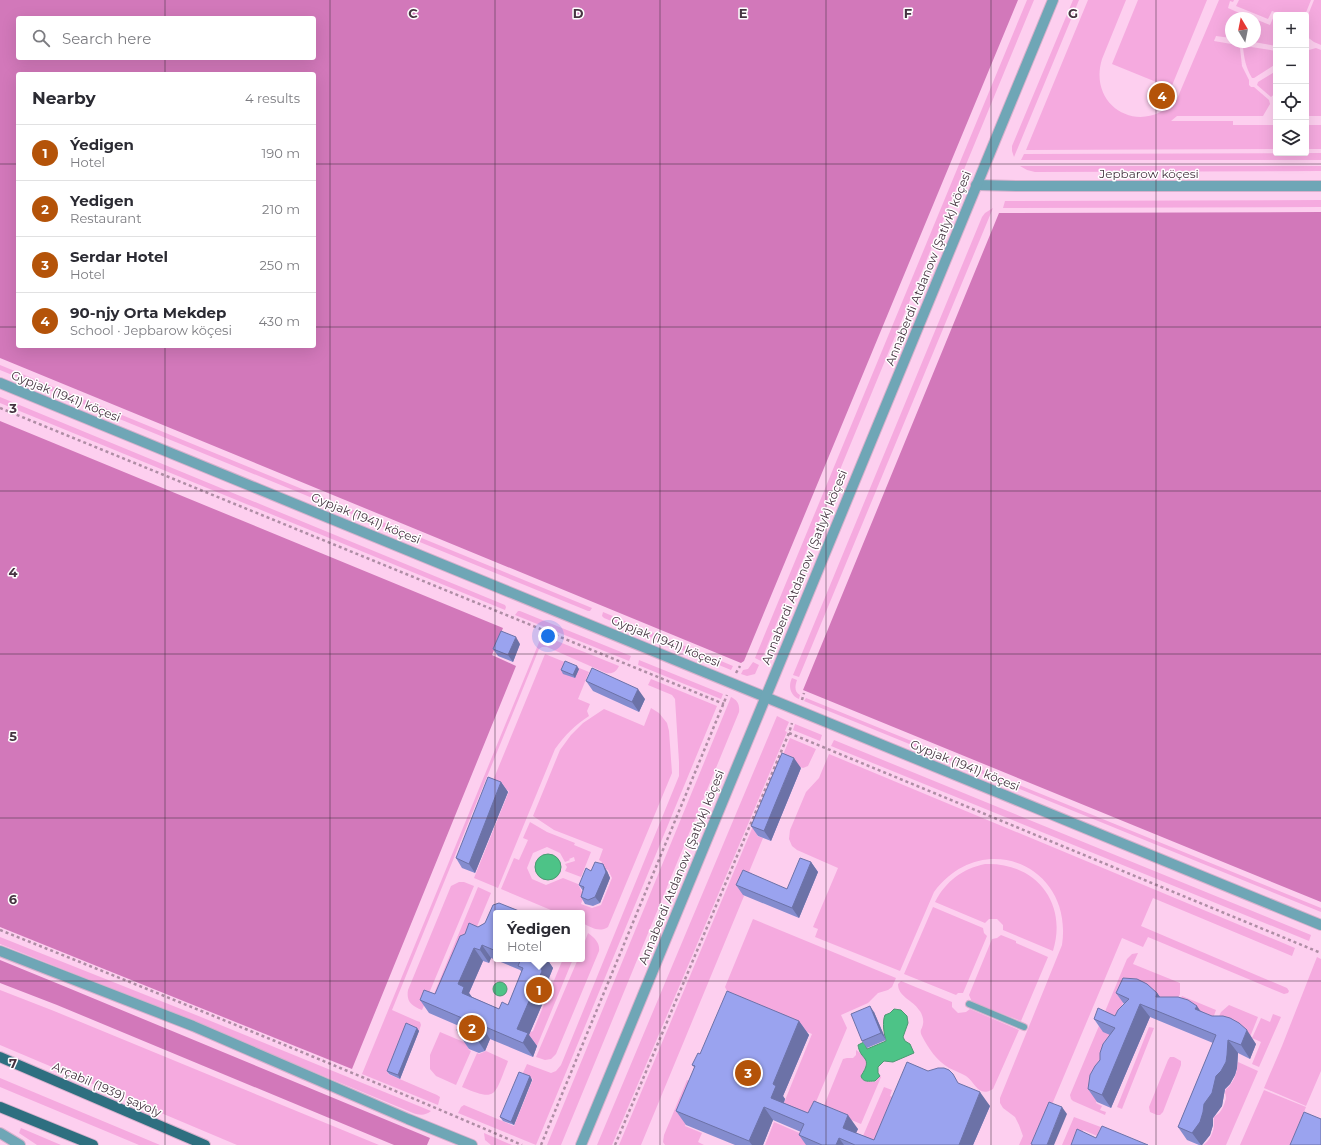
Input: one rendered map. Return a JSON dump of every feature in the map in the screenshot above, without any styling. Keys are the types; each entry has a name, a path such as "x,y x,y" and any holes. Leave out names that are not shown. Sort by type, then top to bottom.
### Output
{"main road":[{"name":"Arçabil (1939) şaýoly","path":"0,1057 204,1145"},
{"path":"0,1108 93,1145"}],"street":[{"name":"Annaberdi Atdanow (Şatlyk) köçesi","path":"581,1145 1053,0"},
{"name":"Jepbarow köçesi","path":"976,185 1321,186"},
{"name":"Gypjak (1941) köçesi","path":"0,382 1321,925"},
{"path":"0,951 193,1026 472,1145"},
{"path":"0,1133 20,1145"}],"lane":[{"path":"969,1004 1024,1027"}],"path":[{"path":"0,408 724,704"},
{"path":"736,673 740,666"},
{"path":"802,700 804,693"},
{"path":"541,1145 727,695"},
{"path":"615,1145 792,723"},
{"path":"789,733 1321,953"},
{"path":"0,930 205,1012 522,1145"}],"shaded area":[{"path":"0,0 1018,0 744,661 741,663 0,358"},
{"path":"1027,0 1034,0 761,661 755,658"},
{"path":"1073,0 1079,0 1014,157 1012,146"},
{"path":"1088,0 1126,0 1102,59 1100,76 1103,91 1110,103 1121,112 1134,116 1149,116 1163,110 1177,99 1219,0 1234,0 1233,2 1230,1 1228,8 1237,12 1225,12 1225,37 1216,36 1214,41 1225,43 1225,48 1240,48 1242,66 1249,80 1249,85 1254,87 1269,100 1270,104 1263,116 1177,116 1171,121 1233,121 1233,125 1273,125 1273,149 1026,150"},
{"path":"1138,0 1207,0 1171,88 1112,64"},
{"path":"1239,0 1311,0 1306,12 1272,11 1268,19 1261,16 1261,12 1251,12 1236,6"},
{"path":"1314,0 1321,0 1321,45 1309,38 1309,12"},
{"path":"1273,18 1273,45 1261,43 1261,21 1270,25"},
{"path":"1243,48 1273,51 1273,66 1254,78 1252,78 1248,70"},
{"path":"1316,48 1321,50 1321,116 1309,116 1309,50"},
{"path":"1273,73 1273,96 1271,97 1257,85 1258,82"},
{"path":"1309,125 1321,125 1321,149 1309,149"},
{"path":"1273,153 1273,156 1309,156 1309,153 1321,153 1321,160 1021,160 1024,154"},
{"path":"1020,166 1321,166 1321,171 1035,172"},
{"path":"1321,200 1321,207 1003,208 1005,201"},
{"path":"993,208 799,677 793,675 982,217"},
{"path":"1321,212 1321,902 803,690 999,213"},
{"path":"0,365 592,608 588,611 0,370"},
{"path":"0,397 505,605 505,610 0,403"},
{"path":"0,421 503,628 492,655 516,666 352,1069 0,927"},
{"path":"518,611 631,656 629,661 515,615"},
{"path":"603,612 733,666 731,670 604,618 602,616"},
{"path":"542,635 619,666 614,672 606,673 547,647 542,647 539,649 392,1010 420,1022 421,1025 419,1031 408,1026 388,1074 437,1095 440,1097 438,1105 362,1074"},
{"path":"545,654 589,672 578,699 590,704 587,711 589,716 570,731 555,749 498,888 474,878 509,791 492,783"},
{"path":"639,660 723,694 721,699 638,665"},
{"path":"753,662 759,665 755,674 747,676 741,674 743,670 748,669"},
{"path":"792,678 797,680 796,689 800,695 799,699 792,693 790,687"},
{"path":"651,679 717,706 536,1145 458,1113 464,1105 514,1126 533,1079 522,1075 527,1064 551,1073 556,1071 561,1065 679,776 675,699 672,695 648,685"},
{"path":"731,697 738,703 739,712 561,1145 547,1145"},
{"path":"806,698 1321,908 1321,912 804,701"},
{"path":"651,708 659,713 667,723 672,773 608,927 605,929 595,929 585,924 585,910 551,910 501,889 514,858 519,860 528,840 523,838 530,822 547,832 575,843 574,845 591,852 581,877 565,871 567,867 565,864 575,861 574,857 565,862 560,853 547,847 533,853 527,868 532,879 546,885 563,878 578,884 584,896 581,904 592,908 601,905 612,878 608,870 600,867 602,862 599,860 603,849 554,830 533,816 560,750 571,735 583,723 604,709 644,726"},
{"path":"777,716 789,722 785,731 787,732 612,1145 597,1145"},
{"path":"795,724 822,735 820,741 793,730"},
{"path":"790,738 816,749 808,766 803,768 788,763 757,836 763,838 749,872 752,873 743,895 744,896 641,1145 619,1145"},
{"path":"834,740 1311,935 1309,941 831,746"},
{"path":"829,754 1295,948 1292,956 1153,898 1141,926 1287,988 1289,991 1288,993 1284,994 1148,937 1143,947 1122,938 1035,1145 1019,1145 1023,1136 1019,1125 1015,1117 1003,1108 1000,1103 1000,1098 1062,945 1062,917 1054,894 1039,876 1020,864 999,859 976,862 954,872 934,892 900,971 815,937 818,929 813,927 838,868 797,850 792,846 789,839 790,830 806,792 819,778"},
{"path":"548,854 557,858 561,867 557,876 548,880 539,876 535,867 539,858"},
{"path":"985,864 1003,865 1019,870 1032,878 1043,888 1051,901 1056,916 1056,933 1053,951 1003,930 1003,925 997,919 989,919 985,923 935,902 944,888 956,877 969,869"},
{"path":"459,882 464,882 474,886 422,1010 410,1003 408,998 408,990 451,886"},
{"path":"478,887 491,893 448,996 431,1001"},
{"path":"933,907 983,928 984,933 987,936 963,993 958,993 956,995 904,974"},
{"path":"753,919 896,978 892,987 888,990 878,993 868,1003 841,1015 847,1028 808,1121 781,1110 812,1034 737,1003 725,987"},
{"path":"588,933 596,941 599,946 599,951 556,1054 551,1059 545,1060 536,1057 577,962 585,962 585,941"},
{"path":"1001,935 1048,957 1021,1021 972,1002 969,995 992,939"},
{"path":"0,937 431,1111 422,1115 413,1113 194,1022 0,944"},
{"path":"1138,953 1133,964 1180,983 1180,994 1174,1007 1129,988 1119,1013 1096,1103 1102,1106 1100,1110 1106,1112 1105,1115 1073,1101 1070,1095 1127,959 1132,954"},
{"path":"1317,957 1321,959 1321,1071 1306,1106 1264,1088"},
{"path":"0,960 430,1138 427,1145 394,1145 57,1005 0,983"},
{"path":"562,962 572,962 537,1046 525,1040 527,1034 533,1031"},
{"path":"901,981 952,1002 952,1007 958,1013 966,1012 970,1009 1019,1030 993,1089 984,1092 981,1091 966,1076 949,1068 933,1054 921,1034 923,1026 922,1015 920,1011 900,992 898,984"},
{"path":"497,982 503,982 507,986 507,992 503,996 497,996 493,992 493,986"},
{"path":"0,990 379,1145 237,1145 0,1045"},
{"path":"1182,996 1216,1010 1211,1024 1176,1009"},
{"path":"1229,1005 1258,1017 1250,1037 1215,1025 1221,1012"},
{"path":"894,1009 901,1010 907,1016 908,1023 903,1037 905,1041 910,1044 914,1053 893,1062 884,1061 878,1067 878,1073 880,1076 875,1081 865,1081 861,1076 865,1070 866,1062 859,1050 858,1045 864,1042 867,1049 886,1041 884,1018 885,1015"},
{"path":"1273,1014 1281,1017 1259,1067 1252,1064 1261,1042 1252,1038 1261,1018 1270,1022"},
{"path":"1149,1027 1154,1028 1122,1109 1117,1107"},
{"path":"440,1032 466,1043 471,1051 456,1085 436,1076 430,1069 430,1055"},
{"path":"856,1050 863,1056 866,1062 861,1076 863,1080 866,1082 875,1082 880,1076 881,1077 861,1124 823,1108 843,1059 853,1058 856,1055"},
{"path":"486,1051 508,1061 496,1089 493,1093 488,1095 473,1092 462,1087 477,1053 479,1054"},
{"path":"1170,1057 1174,1057 1181,1061 1181,1065 1163,1112 1160,1115 1157,1115 1150,1112 1149,1107"},
{"path":"1238,1062 1258,1071 1226,1145 1203,1145 1207,1142 1212,1133 1215,1116 1223,1107 1226,1098 1225,1090 1229,1087 1235,1077"},
{"path":"0,1078 160,1145 139,1145 0,1087"},
{"path":"687,1080 701,1086 685,1126 702,1133 698,1142 704,1145 665,1145 663,1142 664,1135"},
{"path":"884,1087 892,1090 890,1096 904,1101 885,1145 860,1143"},
{"path":"1264,1090 1306,1107 1290,1145 1240,1145"},
{"path":"1074,1117 1106,1129 1102,1138 1083,1130 1077,1145 1062,1145"},
{"path":"774,1122 811,1138 808,1145 765,1145"},
{"path":"21,1128 61,1145 37,1145 19,1133"},
{"path":"484,1133 512,1145 491,1145 485,1140"}],"building":[{"path":"501,631 516,637 508,655 493,649"},
{"path":"565,661 577,666 573,675 561,670"},
{"path":"592,668 638,689 632,702 586,681"},
{"path":"782,753 794,758 764,831 751,826"},
{"path":"488,777 501,782 469,864 456,858"},
{"path":"800,858 811,862 792,908 736,885 743,870 787,889"},
{"path":"595,862 603,864 606,872 595,897 588,900 581,897 584,887 579,885 586,868 591,871"},
{"path":"499,903 516,910 493,910 493,950 482,945 480,950 474,948 458,984 464,987 462,993 499,1009 502,1002 508,1005 523,968 518,966 520,962 541,962 540,965 542,971 517,1029 528,1033 523,1043 481,1025 476,1038 469,1040 460,1036 457,1030 462,1018 420,1000 424,990 435,994 460,936 465,934 469,923 478,927 485,923 493,905"},
{"path":"1123,978 1137,979 1147,984 1157,993 1156,997 1178,997 1188,1000 1197,1006 1195,1009 1212,1016 1223,1016 1230,1018 1247,1030 1241,1045 1228,1040 1226,1062 1216,1076 1212,1093 1204,1104 1200,1122 1192,1133 1178,1127 1216,1035 1140,1004 1102,1095 1088,1089 1090,1075 1100,1060 1100,1053 1103,1044 1115,1028 1094,1019 1098,1008 1115,1016 1118,1010 1129,999 1116,993"},
{"path":"727,991 799,1021 773,1084 776,1086 771,1098 808,1113 814,1101 848,1115 843,1128 874,1140 907,1062 928,1071 944,1068 953,1074 958,1083 980,1092 959,1145 855,1145 839,1138 836,1145 822,1145 799,1135 804,1124 764,1107 749,1141 676,1111 695,1066 692,1065 698,1053 700,1054"},
{"path":"870,1006 881,1033 862,1041 851,1014"},
{"path":"406,1023 417,1028 398,1075 387,1071"},
{"path":"519,1072 530,1076 511,1122 500,1117"},
{"path":"1049,1102 1062,1107 1047,1145 1033,1145 1031,1144"},
{"path":"1304,1112 1321,1119 1321,1145 1290,1145"},
{"path":"1102,1126 1148,1145 1071,1145 1077,1129 1096,1138"}],"place":[{"name":"90-njy Orta Mekdep","path":"1162,96"},
{"name":"Ýedigen","path":"539,990"},
{"name":"Yedigen","path":"472,1028"},
{"name":"Serdar Hotel","path":"748,1073"}]}
